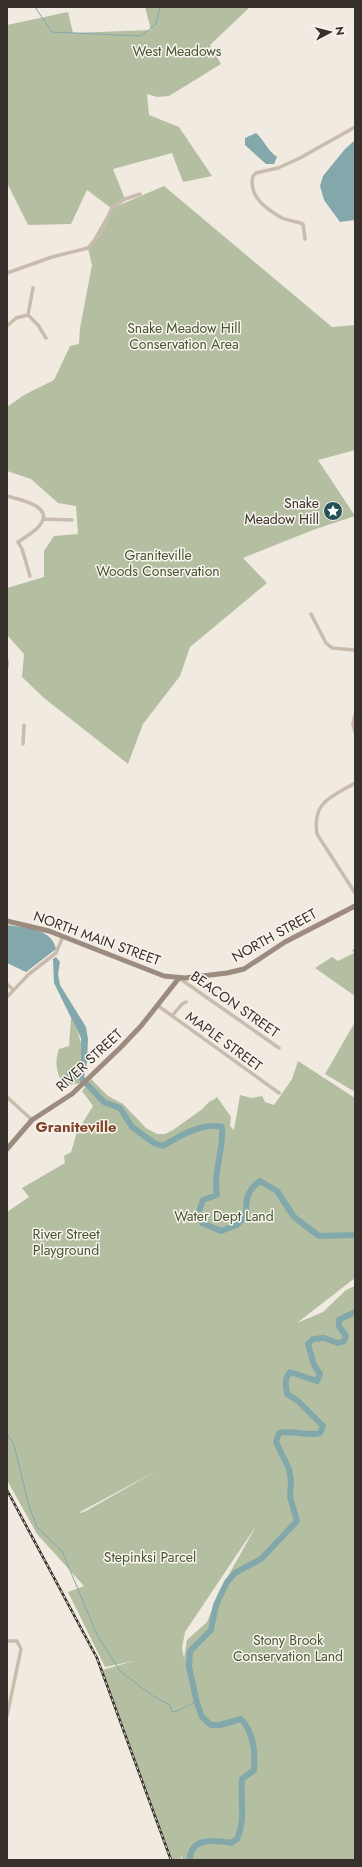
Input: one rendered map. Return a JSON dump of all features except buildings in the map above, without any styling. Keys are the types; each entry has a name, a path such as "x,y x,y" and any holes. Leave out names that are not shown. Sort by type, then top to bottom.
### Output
{"main road":[{"name":"NORTH STREET","path":"179,978 227,973 244,969 285,942 355,906"},
{"name":"NORTH MAIN STREET","path":"7,921 35,926 164,976 179,978"},
{"name":"RIVER STREET","path":"7,1149 32,1120 68,1097 82,1085 133,1034 179,978"}],"street":[{"path":"305,239 303,224 282,217 255,197 251,188 253,176 256,173 278,168 300,158 355,127"},
{"path":"7,274 52,257 88,248 100,234 112,208 126,199 140,194"},
{"path":"28,315 33,288"},
{"path":"7,326 16,318 28,315"},
{"path":"28,315 38,325 46,338"},
{"path":"7,496 33,503 42,511 43,519 39,526 18,542 22,549 30,576"},
{"path":"43,519 72,520"},
{"path":"311,614 326,643 332,648 355,650"},
{"path":"7,660 7,667"},
{"path":"355,715 353,724 355,732"},
{"path":"23,744 24,725"},
{"path":"355,783 327,799 321,805 315,823 316,834 355,894"},
{"path":"7,997 29,974 56,953 63,936"},
{"name":"BEACON STREET","path":"179,978 280,1048"},
{"path":"7,984 13,990"},
{"path":"172,1016 182,1004 186,1002"},
{"name":"MAPLE STREET","path":"157,1006 279,1093"},
{"path":"7,1097 32,1120"},
{"path":"7,1641 16,1641 21,1650 7,1716"}],"green space":[{"path":"145,7 250,7 210,45 221,64 169,96 157,97 147,94 149,115 179,127 212,176 183,182 172,153 113,169 125,199 115,207 164,186 332,327 355,325 355,450 318,460 355,516 313,530 243,558 267,583 190,647 180,676 143,724 128,764 44,698 22,677 24,654 7,635 7,588 44,577 44,551 54,536 78,534 76,506 58,503 31,479 7,471 7,407 24,395 54,380 70,346 79,344 80,328 92,265 88,248 111,208 87,190 71,224 28,225 7,183 7,25 68,12 73,33 151,30"},
{"path":"355,948 355,996 315,968 332,957 338,961 354,953 352,950"},
{"path":"71,1018 80,1039 82,1048 82,1063 80,1071 76,1077 79,1078 81,1083 63,1086 56,1063 59,1049 69,1046"},
{"path":"355,1022 355,1092 325,1074"},
{"path":"298,1061 355,1098 355,1278 297,1323 323,1312 346,1290 355,1286 355,1860 182,1860 182,1855 180,1860 171,1860 102,1670 134,1661 105,1667 68,1592 84,1586 37,1534 7,1480 7,1212 29,1197 22,1188 65,1163 64,1156 71,1152 77,1132 93,1106 82,1091 91,1079 108,1096 123,1104 146,1128 157,1134 165,1134 173,1130 201,1110 211,1100 212,1101 217,1097 231,1117 230,1126 234,1130 240,1095 252,1098 262,1096 265,1102 274,1105 292,1079","holes":["158,1470 86,1511 80,1513 80,1512","256,1526 218,1594 207,1622 187,1640 184,1658 182,1648 185,1632"]}],"water":[{"path":"256,133 270,151 277,157 274,164 266,164 245,145 245,138"},
{"path":"355,140 355,220 340,222 324,200 320,186 323,176 345,149"},
{"path":"7,925 37,930 49,937 56,949 26,972 7,963"},
{"path":"56,957 60,962 58,974 60,985 86,1027 88,1039 87,1062 84,1078 81,1083 79,1078 70,1080 67,1077 67,1073 79,1072 81,1060 81,1038 54,983 53,959"}],"waterway":[{"path":"35,7 52,32 141,36 156,24 160,7"},
{"path":"82,1079 104,1102 120,1108 132,1127 154,1143 163,1146 176,1138 199,1128 207,1126 222,1127 222,1144 216,1177 217,1195 203,1200 198,1214 202,1223 221,1231 237,1225 246,1216 249,1192 260,1181 277,1191 294,1217 319,1236 355,1235"},
{"path":"190,1860 194,1847 199,1844 211,1841 231,1843 237,1839 240,1832 242,1817 242,1779 254,1770 253,1743 249,1730 241,1719 220,1725 211,1725 202,1717 197,1703 189,1667 190,1651 211,1630 216,1605 227,1582 235,1573 261,1559 297,1521 290,1497 291,1481 289,1469 276,1442 279,1433 290,1432 315,1434 320,1433 323,1426 298,1401 287,1394 287,1377 290,1372 317,1381 320,1374 314,1365 308,1344 313,1339 324,1338 338,1343 344,1341 346,1336 339,1326 339,1320 355,1312"},
{"path":"7,1434 14,1445 29,1506 37,1527 62,1551 98,1637 120,1671 153,1696 170,1705 172,1712 190,1704 197,1703"}],"railway":[{"path":"7,1490 97,1658 171,1860"}],"place":[{"name":"Snake Meadow Hill","path":"333,511"}],"district":[{"name":"Graniteville","path":"76,1127"}],"park label":[{"name":"West Meadows","path":"177,51"},
{"name":"Snake Meadow Hill Conservation Area","path":"184,336"},
{"name":"Graniteville Woods Conservation","path":"158,564"},
{"name":"Water Dept Land","path":"224,1216"},
{"name":"River Street Playground","path":"66,1242"},
{"name":"Stepinksi Parcel","path":"150,1557"},
{"name":"Stony Brook Conservation Land","path":"288,1648"}]}
